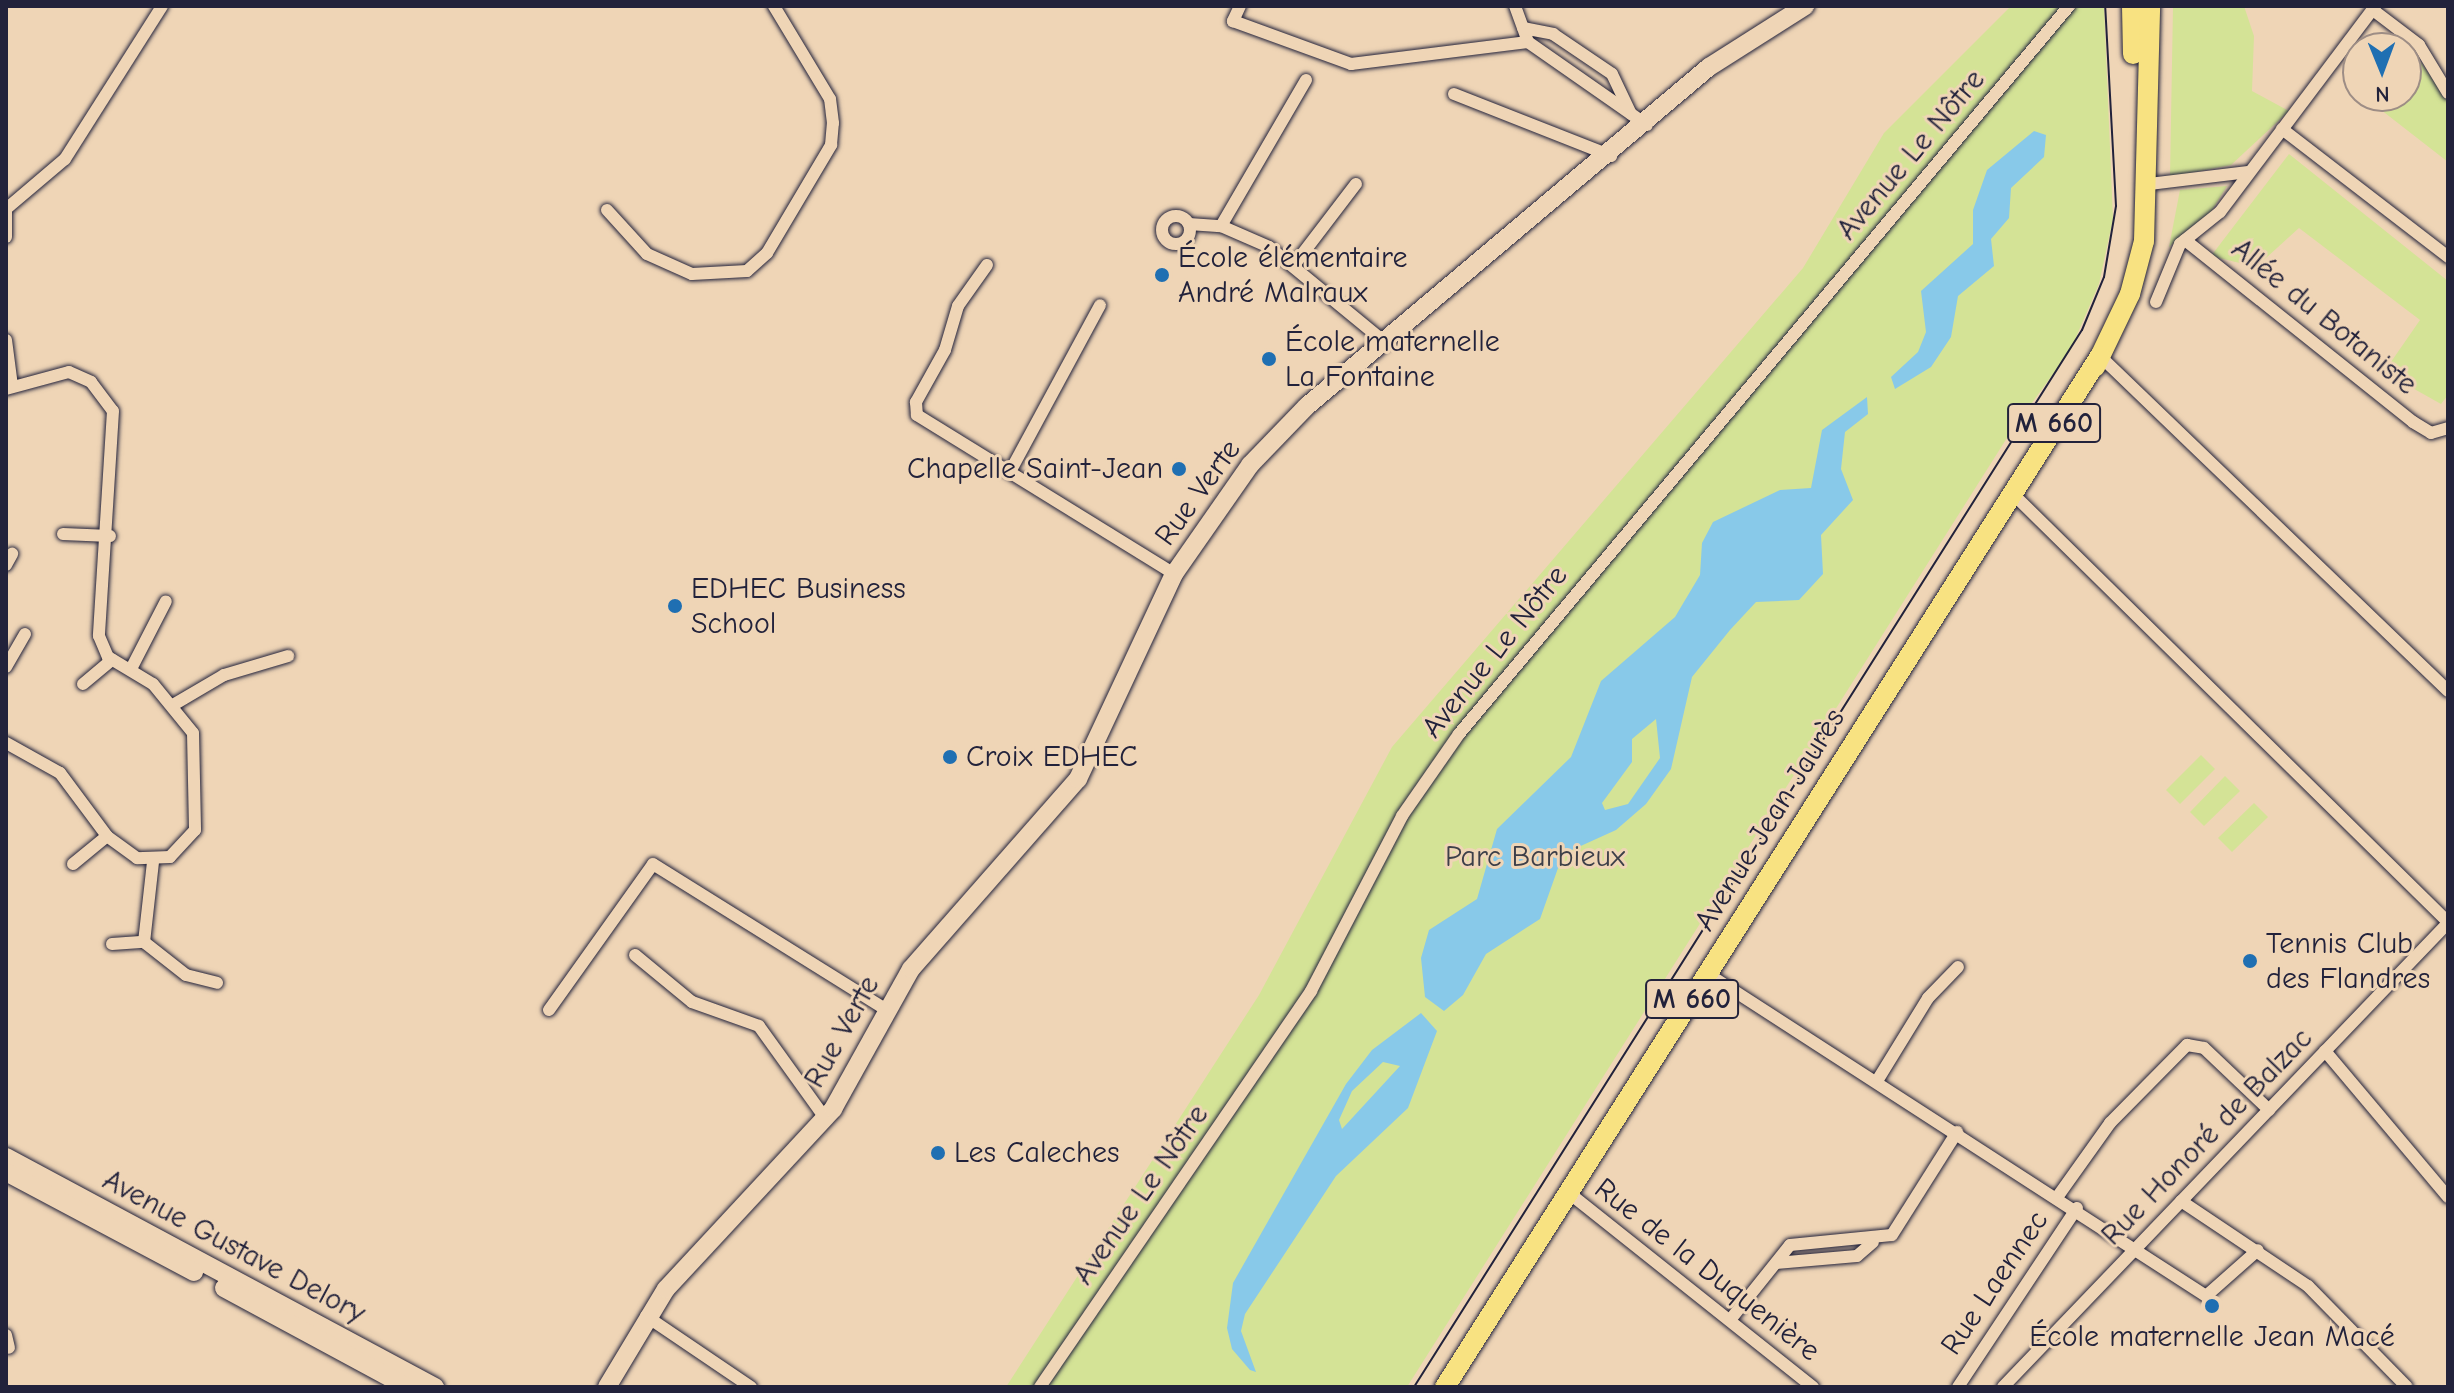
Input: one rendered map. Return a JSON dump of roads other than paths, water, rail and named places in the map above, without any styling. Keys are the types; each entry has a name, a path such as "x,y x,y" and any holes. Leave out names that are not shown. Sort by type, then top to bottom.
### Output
{"main road":[{"name":"Avenue Jean Jaurès","path":"1445,1387 2014,496 2100,356 2138,269 2149,184 2145,113 2132,6"},
{"name":"Avenue Jean Jaurès","path":"2145,113 2150,6"}],"street":[{"path":"6,237 6,209 65,159 162,6"},
{"path":"607,210 647,254 692,274 747,271 767,253 831,145 833,123 830,99 774,6"},
{"path":"1240,6 1233,21 1351,64 1528,42"},
{"path":"1515,6 1528,42 1647,125"},
{"name":"Rue Verte","path":"607,1387 646,1316 825,1118 919,959 1078,779 1174,574 1265,448 1611,156 1727,52 1805,6"},
{"name":"Avenue Le Nôtre","path":"1040,1387 1311,991 1402,816 1459,734 2069,6"},
{"path":"2156,302 2185,240 2220,212 2374,8 2419,45 2448,93"},
{"path":"1523,28 1553,34 1612,74 1631,114"},
{"path":"1221,226 1306,80"},
{"path":"1454,94 1611,156"},
{"path":"2282,129 2448,257"},
{"path":"2149,184 2248,172"},
{"path":"1294,265 1356,184"},
{"path":"1189,224 1221,226 1294,265 1386,343"},
{"name":"Allée du Botaniste","path":"2185,240 2431,433 2448,428"},
{"path":"987,265 958,306 945,350 916,402 917,415 1012,468 1174,574"},
{"path":"1012,468 1100,305"},
{"path":"6,340 9,387 69,372 105,396 115,430 110,536 97,614 102,647 112,660 131,669 173,705 198,751 198,817 185,846 153,862"},
{"path":"2100,356 2448,691"},
{"path":"2014,496 2448,922"},
{"path":"63,534 110,536"},
{"path":"131,669 166,601"},
{"path":"6,667 25,634"},
{"path":"173,705 224,675 288,656"},
{"path":"83,684 112,660"},
{"path":"9,751 60,773 107,836 153,862"},
{"path":"73,864 107,836"},
{"path":"144,942 153,862"},
{"path":"549,1010 653,864 887,1010"},
{"name":"Rue Honoré de Balzac","path":"2003,1387 2448,922"},
{"path":"112,944 144,942 186,975 217,983"},
{"path":"635,955 692,1002 738,1014 766,1032 825,1118"},
{"path":"1877,1081 1928,998 1958,967"},
{"path":"1708,974 2077,1208 2206,1296 2258,1250"},
{"path":"2058,1196 2101,1134 2187,1045 2204,1048 2269,1110"},
{"path":"2325,1051 2448,1197"},
{"path":"1730,1320 1795,1243 1873,1242 1892,1235 1957,1132"},
{"name":"Avenue Gustave Delory","path":"6,1169 407,1387"},
{"name":"Avenue Gustave Delory","path":"6,1169 435,1387"},
{"name":"Rue de la Duquenière","path":"1569,1193 1813,1387"},
{"path":"2181,1201 2258,1250 2340,1314 2407,1387"},
{"name":"Rue Laennec","path":"1958,1387 2077,1208"},
{"path":"646,1316 751,1387"}],"water":[{"path":"2034,131 2046,135 2044,157 2011,188 2009,218 1991,239 1994,266 1958,296 1951,337 1931,367 1895,389 1891,377 1918,352 1926,332 1921,291 1973,244 1973,210 1987,170"},
{"path":"1867,397 1868,414 1845,432 1841,469 1853,500 1821,535 1823,574 1799,600 1756,602 1730,630 1692,677 1671,769 1646,804 1616,830 1563,854 1540,919 1486,954 1463,995 1444,1011 1425,997 1421,958 1429,930 1477,899 1497,829 1571,757 1601,681 1675,617 1700,575 1702,543 1713,522 1780,490 1811,488 1822,430","holes":["1656,719 1660,758 1628,804 1605,810 1602,803 1632,762 1632,739"]},
{"path":"1421,1013 1437,1031 1408,1108 1336,1176 1245,1314 1241,1331 1256,1372 1250,1370 1232,1349 1227,1328 1233,1283 1346,1084 1372,1050","holes":["1383,1062 1400,1066 1342,1129 1339,1120 1352,1091"]}],"tram line":[{"path":"1414,1387 2082,330 2104,277 2116,206 2105,6"}],"place":[{"name":"École élémentaire André Malraux","path":"1162,275"},
{"name":"École maternelle La Fontaine","path":"1269,359"},
{"name":"Chapelle Saint-Jean","path":"1179,469"},
{"name":"EDHEC Business School","path":"675,606"},
{"name":"Croix EDHEC","path":"950,757"},
{"name":"Tennis Club des Flandres","path":"2250,961"},
{"name":"Les Caleches","path":"938,1153"},
{"name":"École maternelle Jean Macé","path":"2212,1306"}],"park label":[{"name":"Parc Barbieux","path":"1535,857"}]}
